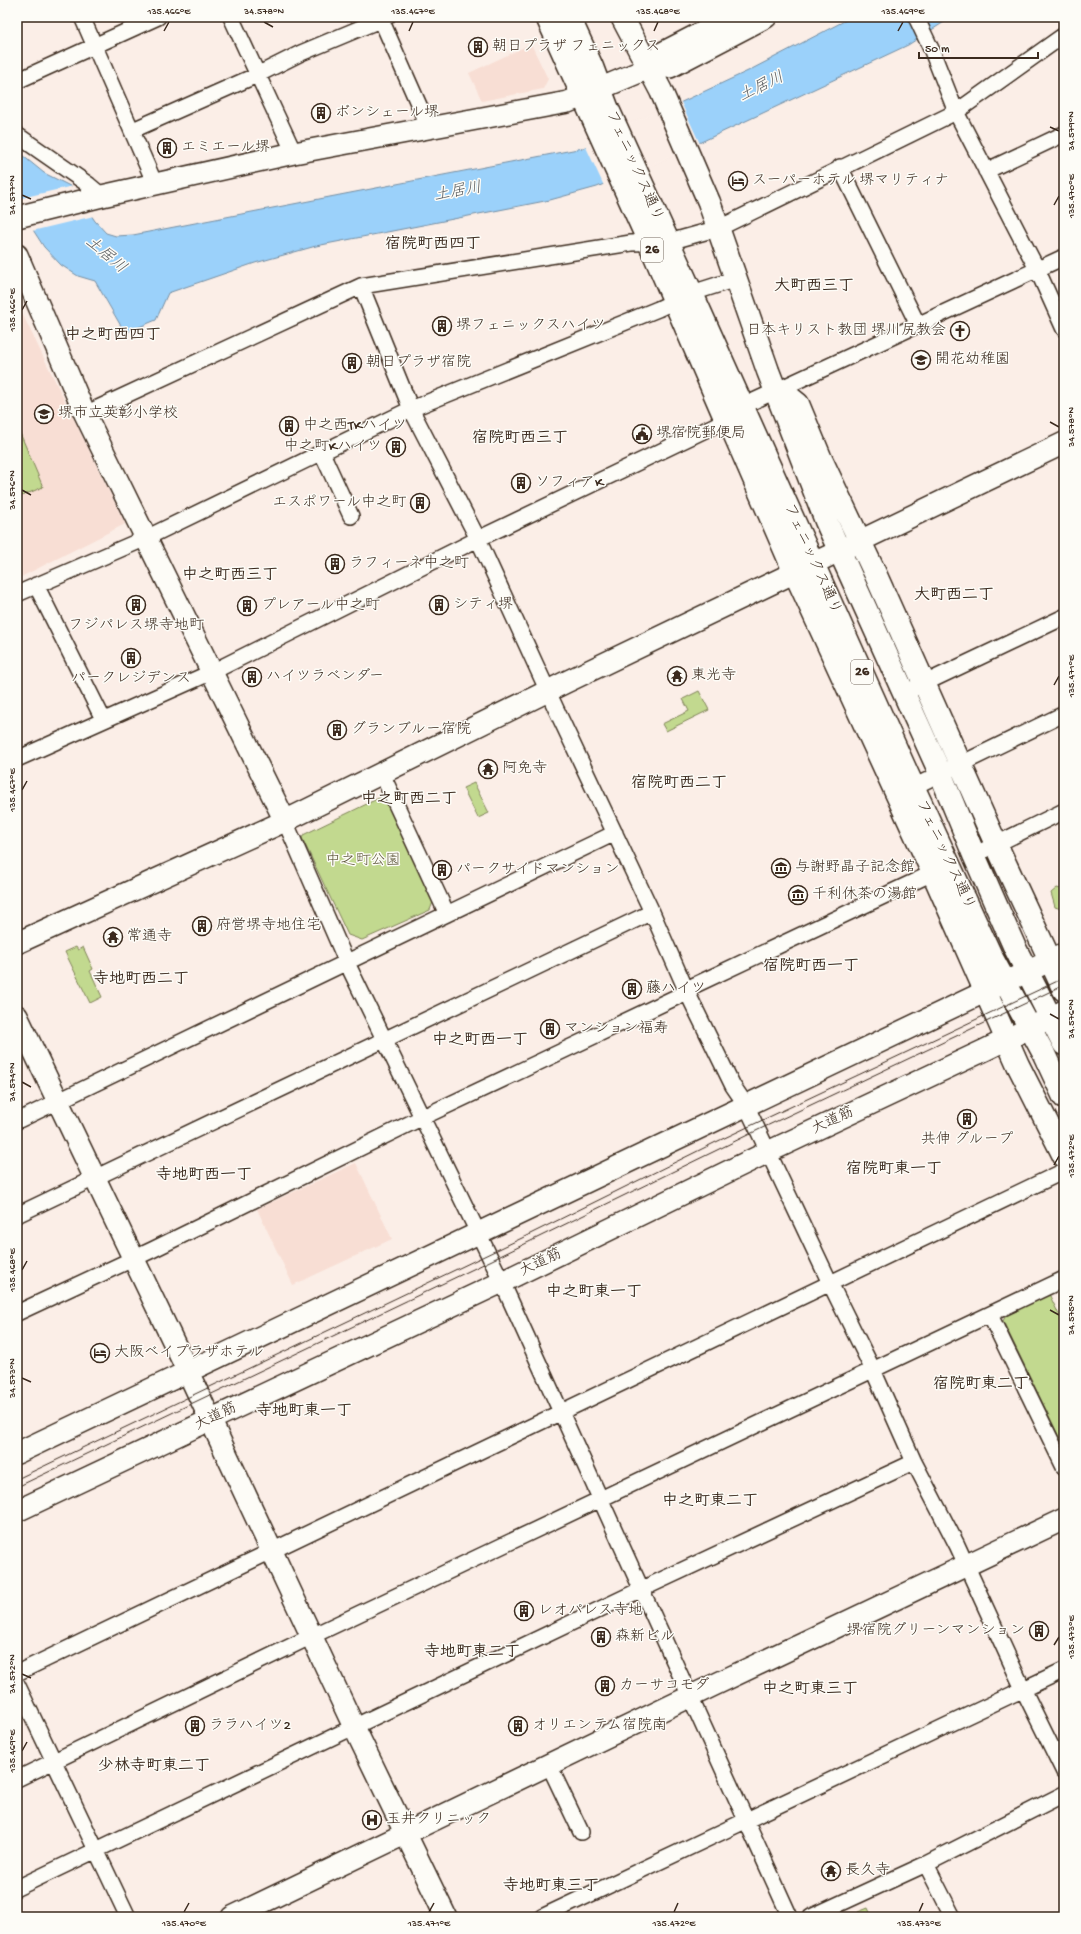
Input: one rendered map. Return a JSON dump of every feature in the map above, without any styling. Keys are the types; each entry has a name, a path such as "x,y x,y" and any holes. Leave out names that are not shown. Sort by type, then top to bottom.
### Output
{"highway":[{"name":"26","path":"547,17 574,76 594,101"},
{"name":"フェニックス通り","path":"569,17 594,101 683,297 743,406 804,569 905,791 941,869 1030,1028 1064,1097"},
{"name":"フェニックス通り","path":"622,17 661,91 694,166 719,228 776,391 806,470 840,551 941,775 1015,948 1027,972 1057,1014 1064,1044"},
{"name":"26","path":"683,297 726,420 804,569"},
{"path":"776,391 788,396 798,404 820,457 860,541 996,844 1058,957 1064,990"},
{"name":"26","path":"941,869 985,992 1006,1040 1064,1156"}],"street":[{"path":"82,17 133,130 155,184"},
{"path":"17,81 158,17"},
{"path":"232,17 257,75 294,153"},
{"path":"19,217 93,198 294,153 568,102 594,101 648,68 662,53 732,17"},
{"path":"648,68 670,67 766,17"},
{"path":"916,17 932,51 956,112 1036,269 1064,329"},
{"path":"133,130 257,75 301,53 383,18 429,128"},
{"path":"86,414 361,286 631,243 659,242 719,228 840,167 956,112 1064,35"},
{"path":"986,171 1064,134"},
{"path":"17,135 89,185 93,198"},
{"path":"840,167 918,325"},
{"path":"17,255 86,414 285,821 347,963 502,1282 600,1501 642,1588 790,1917"},
{"path":"17,759 103,719 212,672 478,540 726,420 743,406 1064,257"},
{"path":"17,594 146,538 411,410 683,297 736,279"},
{"path":"361,286 411,410 478,540 652,912 687,992 733,1086 746,1105 873,1370 914,1462 966,1566 1023,1689 1064,1772"},
{"path":"17,943 285,821 548,690 804,569 1064,443"},
{"path":"322,453 351,516"},
{"path":"36,585 103,719"},
{"path":"904,692 1064,617"},
{"path":"905,791 941,775 1064,714"},
{"path":"382,774 447,914"},
{"path":"974,855 1064,811"},
{"path":"17,1121 615,833"},
{"path":"17,1313 133,1259 423,1117 687,992 695,986 941,869"},
{"path":"17,1215 652,912"},
{"path":"17,1453 1058,957"},
{"name":"大道筋","path":"17,1512 210,1419 502,1282 768,1152 1006,1040 1057,1014"},
{"path":"17,1016 188,1372 354,1727 446,1917"},
{"path":"17,1673 1064,1171"},
{"path":"17,1779 312,1636 600,1501 1064,1279"},
{"path":"990,1315 1064,1467"},
{"path":"17,1888 642,1588 914,1462"},
{"path":"232,1917 690,1696 1064,1519"},
{"path":"542,1917 1064,1670"},
{"path":"17,1684 55,1760 128,1917"},
{"path":"549,1765 581,1832"},
{"path":"811,1917 926,1864 1064,1794"},
{"path":"926,1864 953,1917"}],"shaded area":[{"path":"531,44 548,79 543,89 482,101 469,73"},
{"name":"堺市立英彰小学校","path":"17,303 125,524 17,579"},
{"path":"356,1163 392,1239 293,1285 257,1209"}],"green space":[{"path":"17,426 43,487 17,498"},
{"path":"699,691 709,710 666,731 662,724 689,711 683,699"},
{"path":"474,783 489,813 478,818 463,788"},
{"name":"中之町公園","path":"379,798 385,799 433,902 430,910 362,940 348,935 302,838 303,835"},
{"path":"1057,888 1061,889 1064,894 1064,910 1055,907 1051,893"},
{"path":"76,947 78,950 83,947 93,969 90,971 102,997 90,1003 65,952"},
{"path":"1049,1294 1064,1325 1064,1447 1003,1321 1006,1315"},
{"path":"868,1908 872,1917 860,1917 858,1912"}],"water":[{"name":"土居川","path":"852,17 952,17 908,45 701,142 597,187 550,200 316,246 255,263 168,293 156,320 125,333 95,281 78,276 61,265 44,247 17,205 17,151 44,173 72,187 95,221 106,233 116,236 133,235 583,148 748,71"}],"pier":[{"path":"680,100 700,144 604,186 585,145"},
{"path":"73,186 94,216 32,231 17,209 17,199"}],"tram line":[{"path":"17,1479 522,1238 716,1142 1064,978"},
{"path":"17,1487 492,1260 758,1130 1064,985"}],"place":[{"name":"朝日プラザ フェニックス","path":"478,47"},
{"name":"ボンシェール堺","path":"321,113"},
{"name":"エミエール堺","path":"167,148"},
{"name":"スーパーホテル 堺マリティナ","path":"738,181"},
{"name":"堺フェニックスハイツ","path":"442,326"},
{"name":"日本キリスト教団 堺川尻教会","path":"960,331"},
{"name":"開花幼稚園","path":"921,360"},
{"name":"朝日プラザ宿院","path":"352,363"},
{"name":"堺市立英彰小学校","path":"44,414"},
{"name":"中之西TKハイツ","path":"289,426"},
{"name":"堺宿院郵便局","path":"642,434"},
{"name":"中之町Kハイツ","path":"396,447"},
{"name":"ソフィアK","path":"521,483"},
{"name":"エスポワール中之町","path":"420,503"},
{"name":"ラフィーネ中之町","path":"335,564"},
{"name":"フジパレス堺寺地町","path":"136,605"},
{"name":"シティ堺","path":"439,605"},
{"name":"プレアール中之町","path":"247,606"},
{"name":"パークレジデンス","path":"131,658"},
{"name":"東光寺","path":"677,676"},
{"name":"ハイツラベンダー","path":"252,677"},
{"name":"グランブルー宿院","path":"337,730"},
{"name":"阿免寺","path":"488,769"},
{"name":"与謝野晶子記念館","path":"781,868"},
{"name":"パークサイドマンション","path":"442,870"},
{"name":"千利休茶の湯館","path":"798,895"},
{"name":"府営堺寺地住宅","path":"202,926"},
{"name":"常通寺","path":"113,937"},
{"name":"藤ハイツ","path":"632,989"},
{"name":"マンション福寿","path":"550,1029"},
{"name":"共伸 グループ","path":"967,1119"},
{"name":"大阪ベイプラザホテル","path":"100,1353"},
{"name":"レオパレス寺地","path":"524,1611"},
{"name":"堺宿院グリーンマンション","path":"1039,1631"},
{"name":"森新ビル","path":"601,1637"},
{"name":"カーサコモダ","path":"605,1686"},
{"name":"ララハイツ2","path":"195,1726"},
{"name":"オリエンテム宿院南","path":"518,1726"},
{"name":"玉井クリニック","path":"372,1820"},
{"name":"長久寺","path":"831,1871"}],"district":[{"name":"宿院町西四丁","path":"433,245"},
{"name":"大町西三丁","path":"814,287"},
{"name":"中之町西四丁","path":"113,336"},
{"name":"宿院町西三丁","path":"520,439"},
{"name":"中之町西三丁","path":"230,576"},
{"name":"大町西二丁","path":"954,596"},
{"name":"宿院町西二丁","path":"679,784"},
{"name":"中之町西二丁","path":"409,800"},
{"name":"宿院町西一丁","path":"811,967"},
{"name":"寺地町西二丁","path":"141,980"},
{"name":"中之町西一丁","path":"480,1041"},
{"name":"宿院町東一丁","path":"894,1170"},
{"name":"寺地町西一丁","path":"204,1176"},
{"name":"中之町東一丁","path":"594,1293"},
{"name":"宿院町東二丁","path":"981,1385"},
{"name":"寺地町東一丁","path":"304,1412"},
{"name":"中之町東二丁","path":"710,1502"},
{"name":"寺地町東二丁","path":"472,1653"},
{"name":"中之町東三丁","path":"810,1690"},
{"name":"少林寺町東二丁","path":"154,1767"},
{"name":"寺地町東三丁","path":"551,1887"}]}
